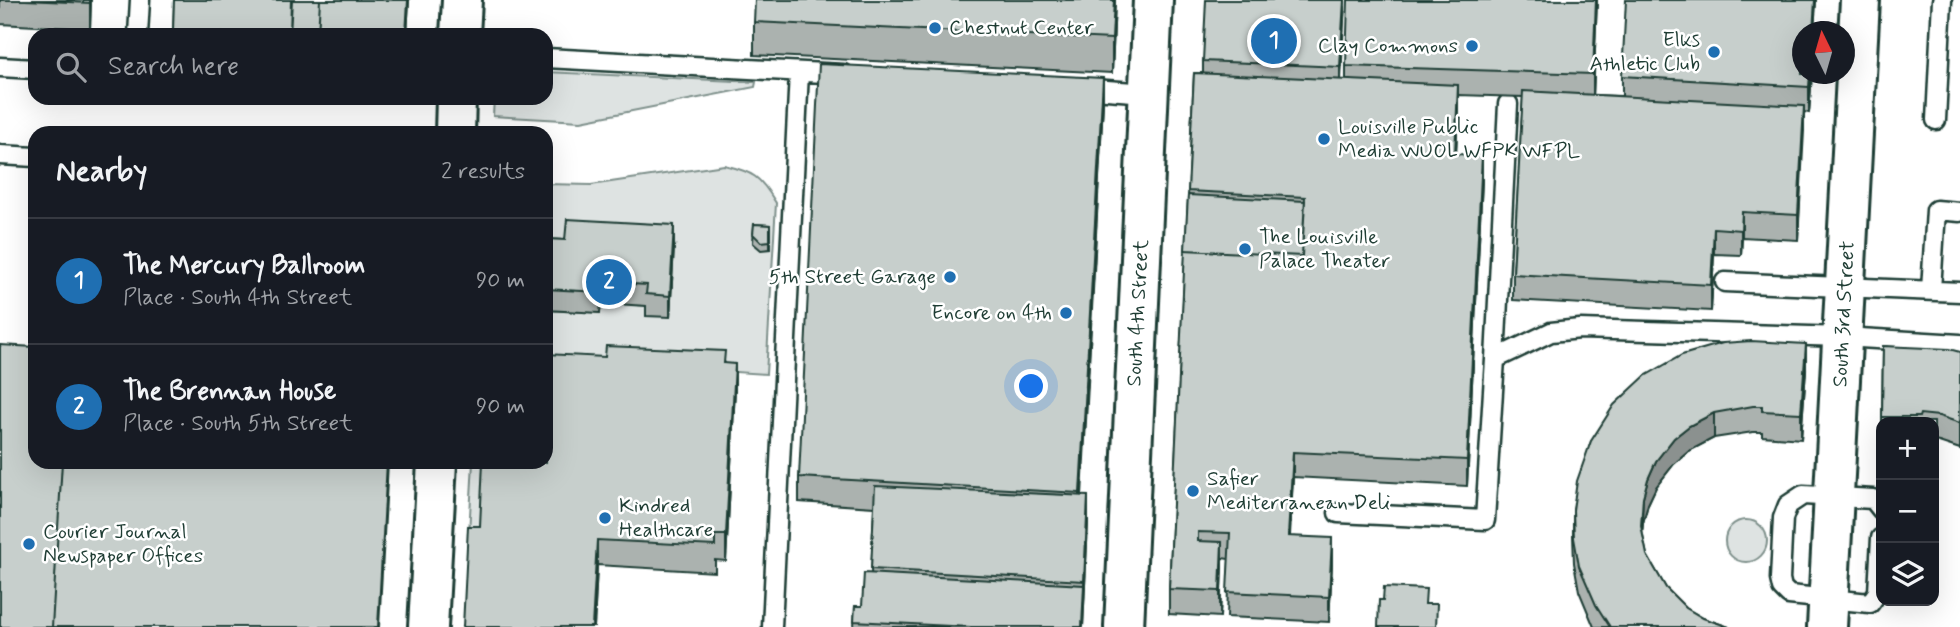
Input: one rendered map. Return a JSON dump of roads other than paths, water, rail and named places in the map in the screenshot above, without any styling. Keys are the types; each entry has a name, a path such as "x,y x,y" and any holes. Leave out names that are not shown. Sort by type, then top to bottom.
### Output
{"street":[{"path":"460,28 461,0"},
{"name":"South 4th Street","path":"1124,627 1153,0"},
{"name":"South 3rd Street","path":"1828,613 1860,0"},
{"path":"455,126 456,105"},
{"path":"429,627 437,469"}],"lane":[{"path":"138,28 139,0"},
{"path":"1936,120 1942,0"},
{"path":"553,58 854,75"},
{"path":"0,67 28,69"},
{"path":"772,627 800,72"},
{"path":"1060,87 1147,93"},
{"path":"1338,513 1485,520 1508,104"},
{"path":"0,155 28,157"},
{"path":"1931,290 1936,210 1960,212"},
{"path":"1725,282 1960,292"},
{"path":"1495,359 1551,332 1580,329 1843,337 1960,344"},
{"path":"1876,503 1872,499 1803,495 1788,505 1783,518 1780,579 1782,588 1788,595 1828,613 1870,603 1878,592 1881,543"}],"place":[{"name":"Chestnut Center","path":"935,28"},
{"name":"The Mercury Ballroom","path":"1274,41"},
{"name":"Clay Commons","path":"1472,46"},
{"name":"Elks Athletic Club","path":"1714,52"},
{"name":"Louisville Public Media WUOL WFPK WFPL","path":"1324,139"},
{"name":"The Louisville Palace Theater","path":"1245,249"},
{"name":"5th Street Garage","path":"950,277"},
{"name":"The Brennan House","path":"609,282"},
{"name":"Encore on 4th","path":"1066,313"},
{"name":"Safier Mediterranean Deli","path":"1193,491"},
{"name":"Kindred Healthcare","path":"605,518"},
{"name":"Courier Journal Newspaper Offices","path":"29,544"}]}
